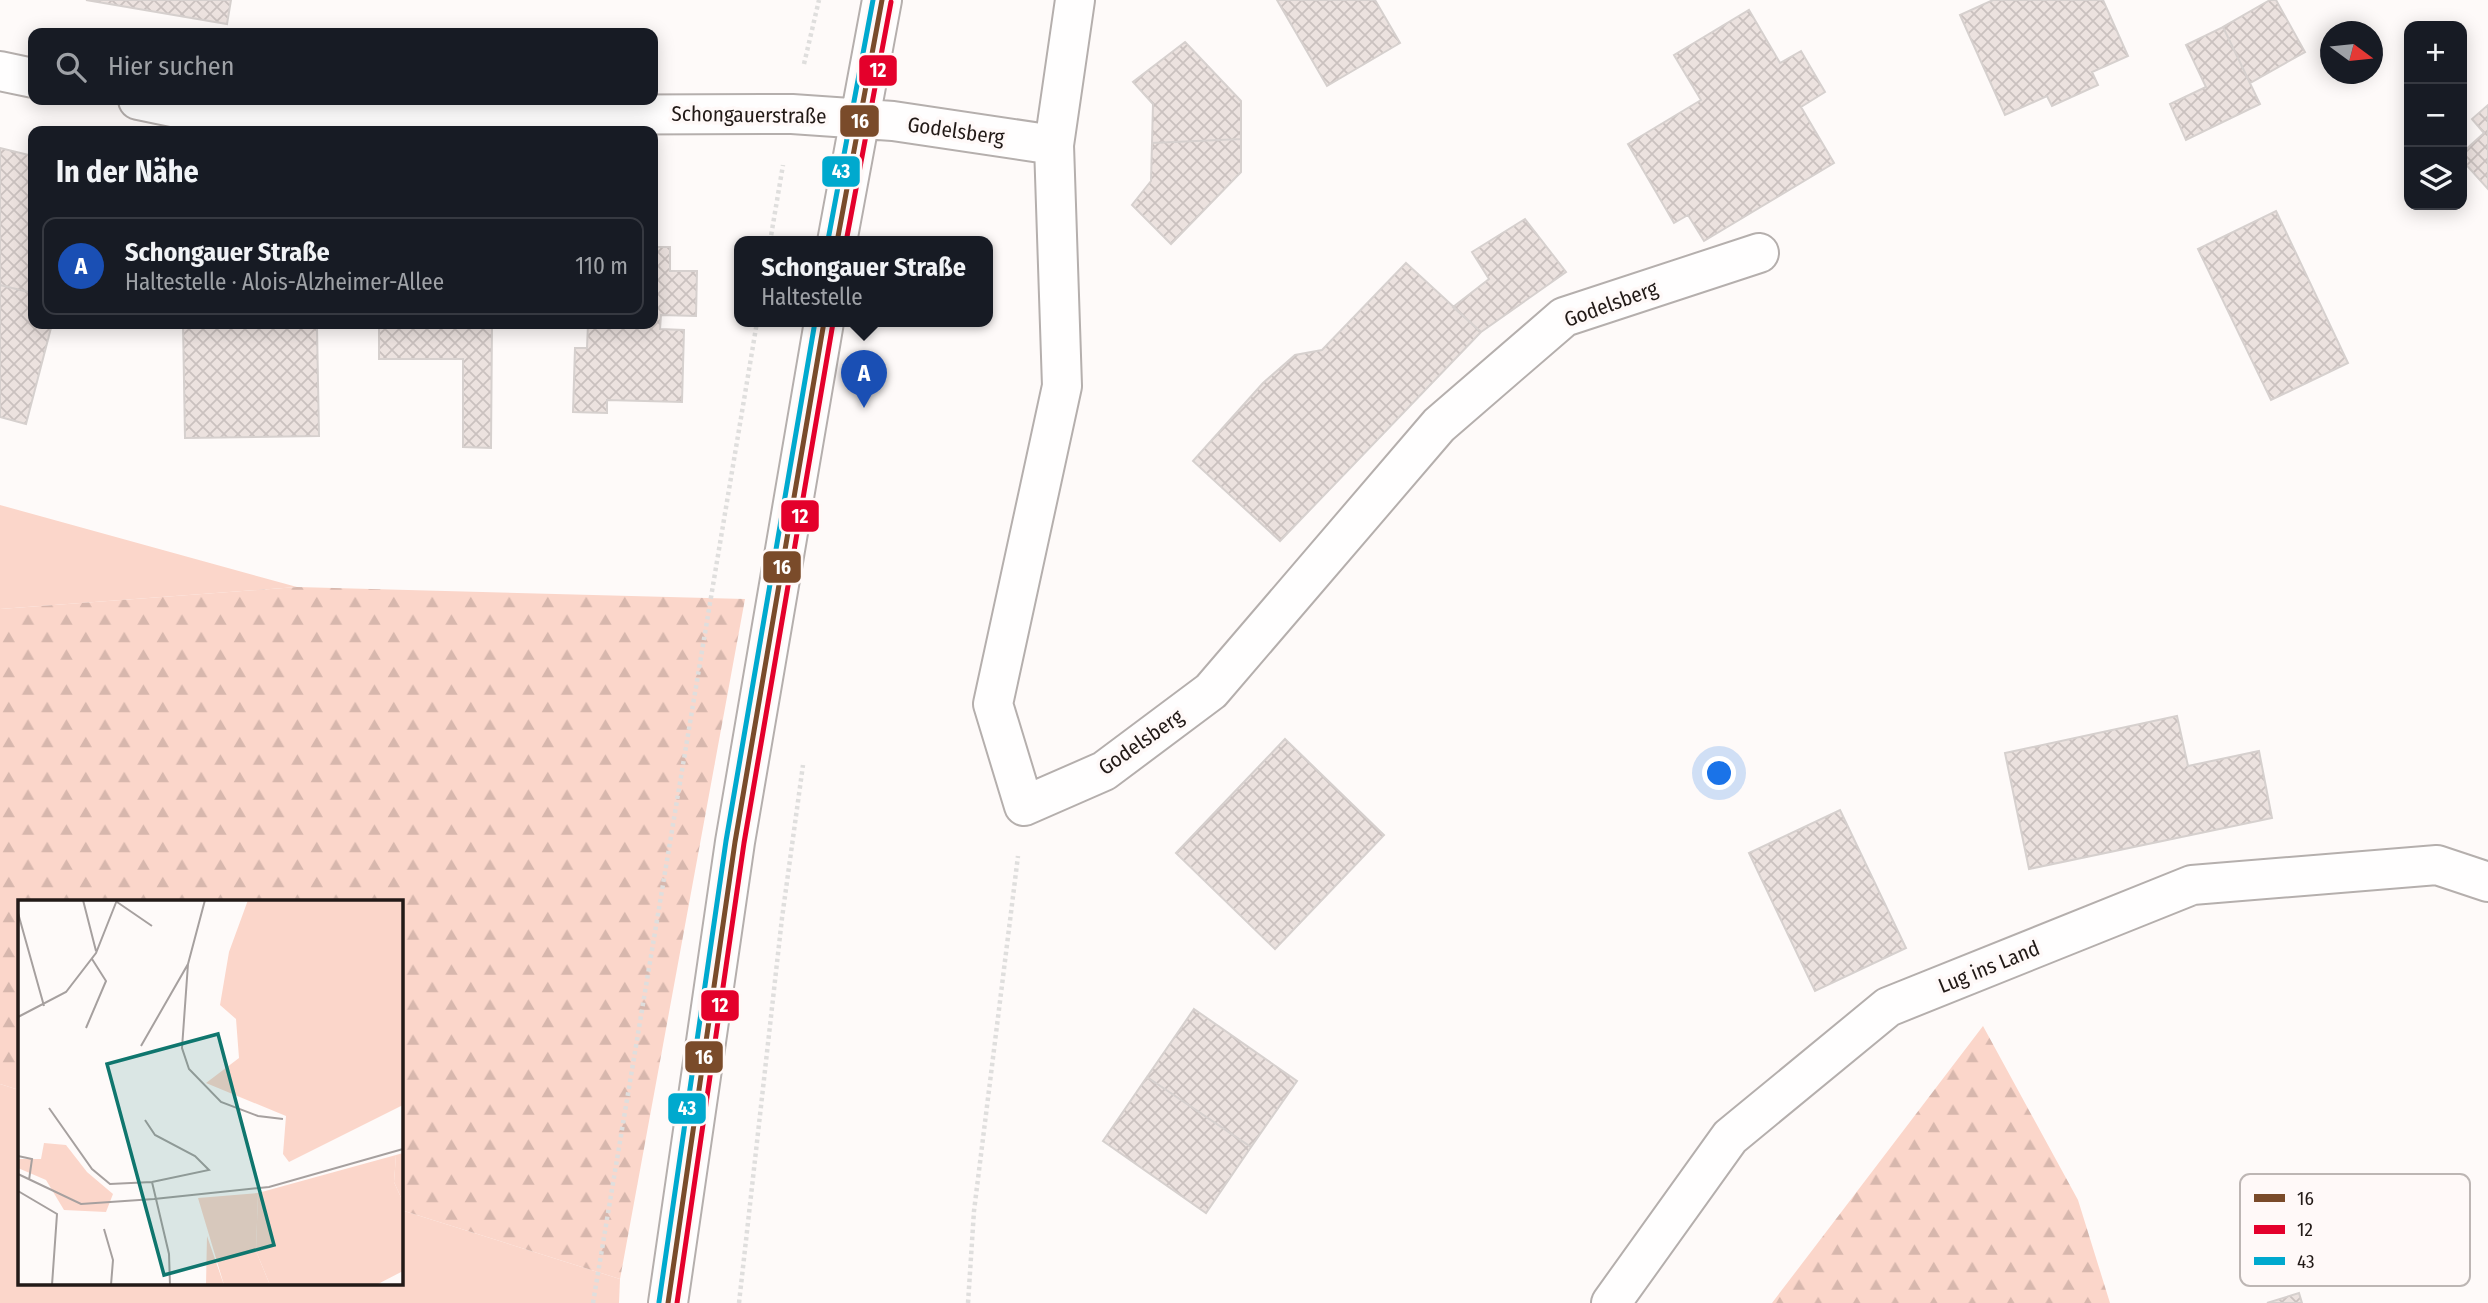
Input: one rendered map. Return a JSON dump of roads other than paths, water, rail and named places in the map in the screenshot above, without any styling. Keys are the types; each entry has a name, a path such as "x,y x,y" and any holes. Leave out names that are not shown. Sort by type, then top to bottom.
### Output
{"street":[{"path":"838,236 882,0"},
{"path":"1054,145 1075,0"},
{"path":"0,71 28,77"},
{"name":"Schongauerstraße","path":"162,105 215,116 792,114 858,118"},
{"name":"Godelsberg","path":"858,118 1054,145 1062,386 993,704 1024,806 1104,771 1211,691 1438,425 1564,317 1759,253"},
{"path":"668,1303 736,842 823,327"},
{"name":"Lug ins Land","path":"1611,1303 1730,1137 1888,1007 2192,885 2437,865 2488,882"}],"place":[{"name":"Schongauer Straße","path":"864,408"}]}
